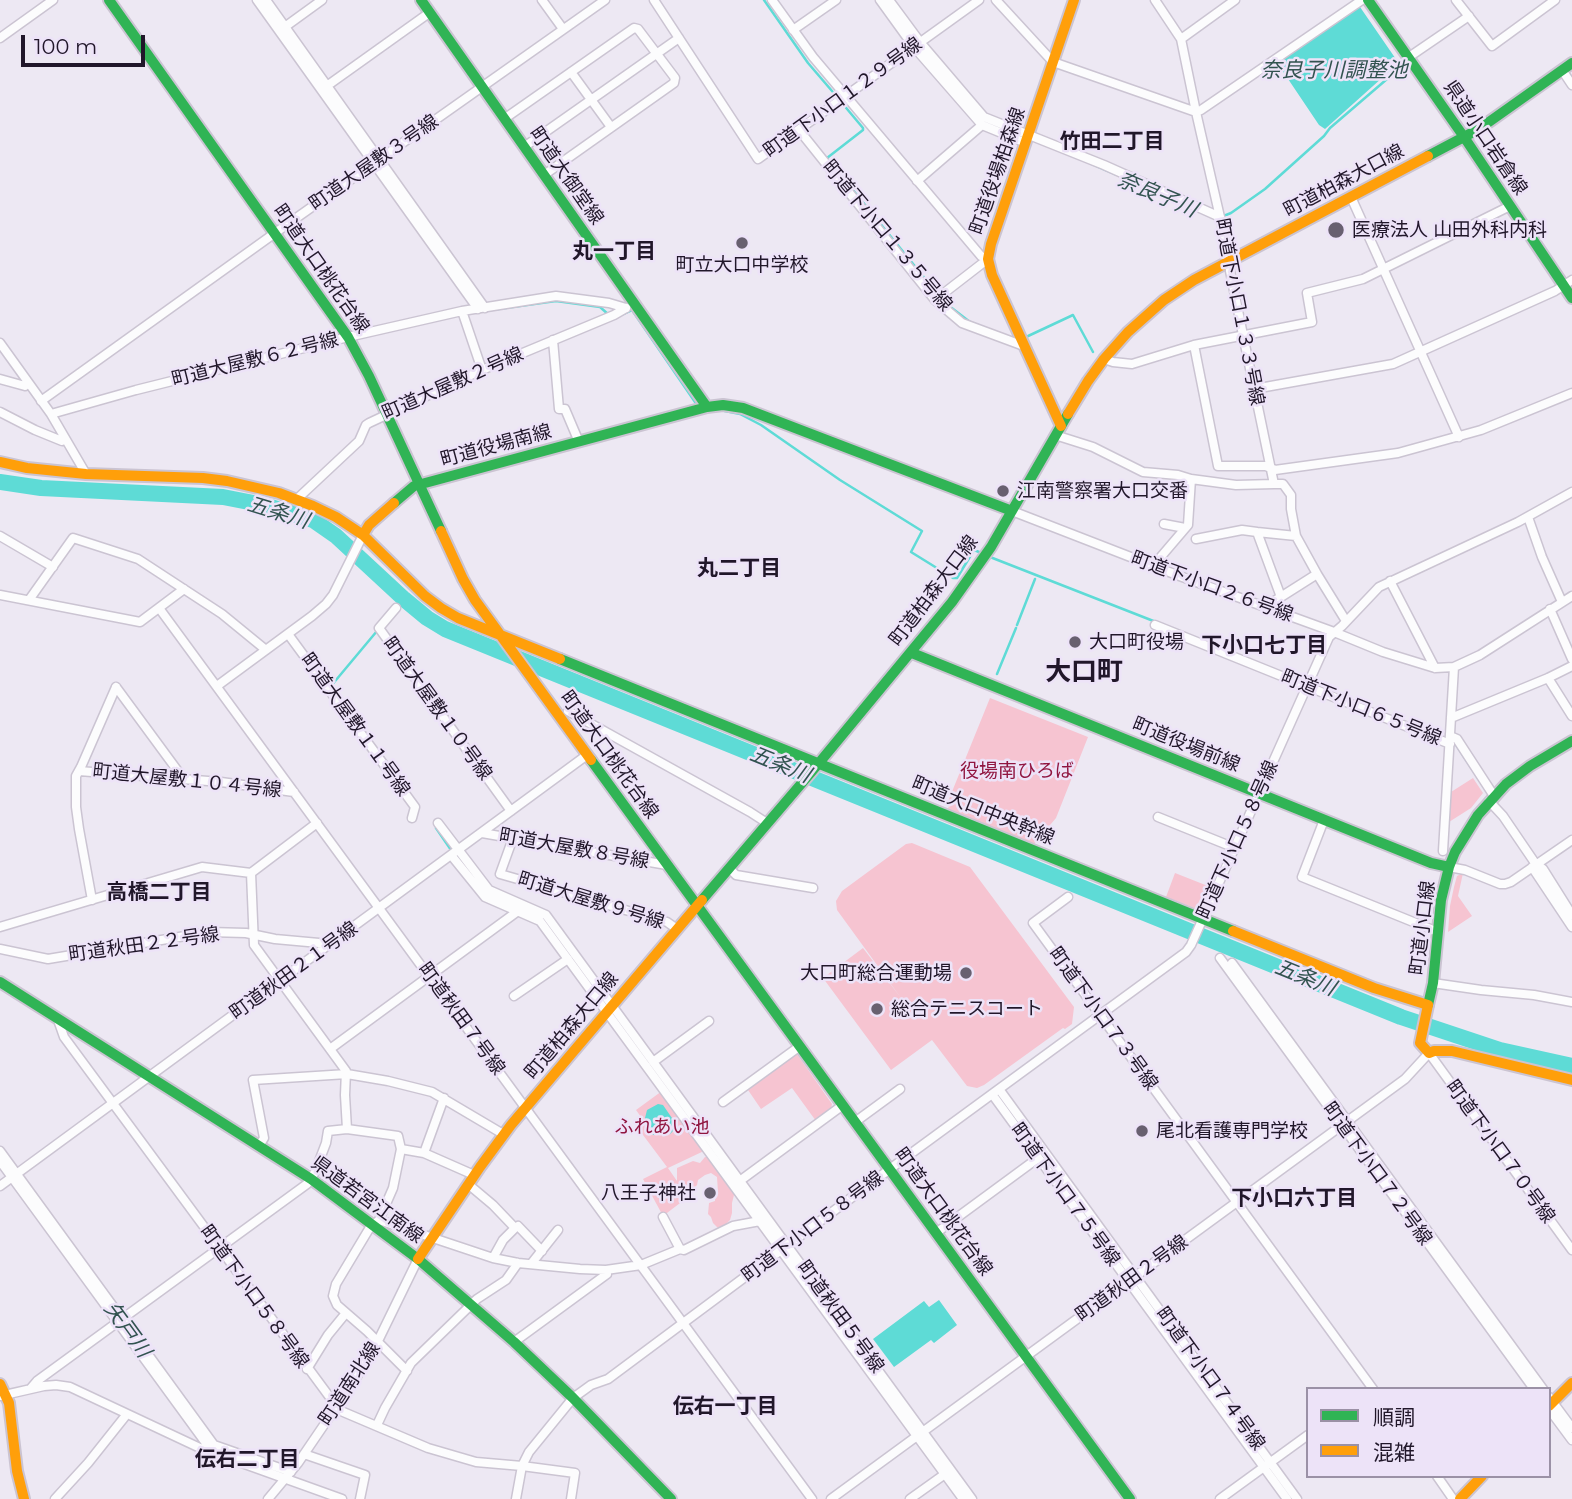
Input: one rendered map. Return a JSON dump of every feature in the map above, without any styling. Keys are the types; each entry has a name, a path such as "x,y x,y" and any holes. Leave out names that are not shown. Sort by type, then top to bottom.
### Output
{"street":[{"path":"0,38 53,0"},
{"name":"町道大口桃花台線","path":"109,0 348,337 387,414 468,590 1130,1499"},
{"path":"257,0 282,29 481,308"},
{"path":"266,0 282,29"},
{"path":"282,29 322,0"},
{"name":"町道大御堂線","path":"421,0 544,175 630,306 707,407"},
{"path":"542,0 563,29"},
{"name":"町道大屋敷３号線","path":"41,401 605,0"},
{"name":"町道下小口１２９号線","path":"654,0 758,159 979,0"},
{"path":"772,0 845,96 981,256 988,260 935,300"},
{"path":"793,30 836,0"},
{"path":"880,0 982,125 1104,165 1220,218"},
{"path":"889,0 917,45 984,117 1027,139"},
{"path":"996,0 1053,62 1196,113 1362,0"},
{"name":"町道下小口１３３号線","path":"1155,0 1181,39 1230,261 1274,484"},
{"path":"1181,39 1235,0"},
{"name":"県道小口岩倉線","path":"1368,0 1510,206 1568,283 1572,298"},
{"path":"1456,0 1492,46 1555,0"},
{"name":"町道役場柏森線","path":"1058,431 988,260 991,244 1073,2"},
{"path":"324,88 429,13"},
{"path":"1409,57 1469,16"},
{"path":"504,119 634,28 638,29 675,78 674,83 544,175"},
{"path":"524,147 679,38"},
{"path":"1567,67 1572,85"},
{"name":"町道柏森大口線","path":"418,1259 503,1135 912,653 972,576 1088,381 1128,332 1158,304 1188,284 1479,129 1567,67"},
{"path":"571,72 611,127"},
{"path":"917,181 982,125"},
{"name":"町道下小口１３５号線","path":"799,130 935,300 962,323 1024,346"},
{"path":"1351,197 1459,437"},
{"path":"1104,359 1132,364 1194,345 1312,322 1307,293 1363,279 1510,206"},
{"path":"1254,389 1394,364 1568,283"},
{"name":"町道大屋敷６２号線","path":"51,414 348,337 481,308 556,296 630,306"},
{"name":"町道大屋敷２号線","path":"297,499 359,441 366,425 482,370 630,306"},
{"path":"462,312 482,370"},
{"path":"552,341 559,409 565,408 579,442"},
{"path":"0,343 51,414 86,474"},
{"path":"1194,345 1218,466 1266,466 1275,470 1398,453 1459,437 1572,393"},
{"path":"0,379 25,386 29,383"},
{"name":"町道役場南線","path":"363,536 369,525 409,489 419,484 723,405 743,408 1012,511"},
{"path":"0,412 35,430 62,441 65,439"},
{"path":"1058,431 1143,472 1236,485 1283,484 1291,495 1290,509 1296,536 1346,621"},
{"path":"0,462 27,468 86,474 203,478 253,487 297,499 335,517 363,536 326,604 216,686"},
{"path":"1153,566 1188,525 1191,479"},
{"name":"町道下小口５８号線","path":"58,1020 64,1037 337,1407 428,1448 476,1462 522,1466 526,1457 573,1398 591,1385 608,1379 1175,961 1192,945 1329,636 1371,593 1390,581 1528,517 1572,492"},
{"name":"町道下小口２６号線","path":"1012,511 1383,652 1435,668 1454,667"},
{"path":"1528,517 1562,602"},
{"path":"1164,524 1185,528"},
{"path":"1196,539 1242,530 1296,536"},
{"path":"1256,532 1281,597"},
{"path":"0,536 53,567"},
{"name":"町道大口中央幹線","path":"363,536 405,578 441,608 504,640 1202,922 1428,1009"},
{"path":"29,600 73,538 138,559 222,614 266,650"},
{"path":"1265,607 1317,574"},
{"path":"1390,581 1435,668"},
{"path":"0,595 140,622 184,589"},
{"path":"1443,850 1454,667 1480,655 1572,596"},
{"name":"町道秋田７号線","path":"159,608 812,1499"},
{"name":"町道大屋敷１０号線","path":"396,608 379,628 511,811"},
{"path":"1550,609 1572,659"},
{"name":"町道下小口６５号線","path":"1155,625 1450,740"},
{"name":"町道大屋敷１１号線","path":"288,634 415,807 412,818"},
{"name":"町道役場前線","path":"912,653 1431,863 1449,867"},
{"path":"1451,718 1572,666"},
{"path":"1548,678 1572,716"},
{"path":"92,900 76,807 76,776 116,687 180,774 179,778"},
{"path":"568,711 767,823"},
{"path":"1450,740 1457,739 1491,799 1535,863 1572,927"},
{"name":"町道小口線","path":"1428,1009 1441,900 1455,852 1491,799 1520,773 1572,741"},
{"name":"町道秋田２１号線","path":"0,1186 587,755"},
{"name":"町道大屋敷１０４号線","path":"79,771 221,782 294,792"},
{"path":"1158,817 1235,848"},
{"path":"1324,820 1302,877 1438,932"},
{"path":"0,928 202,867 251,873 317,823"},
{"name":"町道秋田５号線","path":"438,823 455,853 489,890 546,915 610,1009 741,1180 785,1248"},
{"name":"町道大屋敷８号線","path":"482,833 667,865"},
{"name":"町道大屋敷９号線","path":"513,838 500,874 667,922 677,929"},
{"path":"1449,867 1465,870 1500,884 1511,882 1572,840"},
{"path":"455,853 485,897 541,921 568,959 610,1009 760,1221 785,1248 920,1434 972,1499"},
{"path":"1535,866 1543,869 1572,915"},
{"path":"729,868 736,875 813,888"},
{"path":"251,873 254,945 347,1074 345,1095 348,1129"},
{"name":"町道下小口７３号線","path":"1068,897 1032,923 1371,1387"},
{"path":"329,1046 518,911"},
{"name":"町道秋田２２号線","path":"0,948 48,960 208,932 246,933 275,939 330,944"},
{"name":"町道下小口７２号線","path":"1220,958 1345,1123 1533,1387"},
{"path":"514,996 568,959"},
{"path":"1233,963 1345,1123 1542,1387"},
{"name":"県道若宮江南線","path":"1,982 376,1223 514,1342 573,1398 671,1499"},
{"path":"1433,983 1572,1002"},
{"path":"1428,1009 1420,1042 1429,1053 1439,1050 1452,1051 1572,1080"},
{"path":"653,1062 709,1021"},
{"path":"723,1102 800,1046"},
{"name":"町道秋田２号線","path":"831,1499 1405,1079 1429,1053"},
{"name":"町道下小口７０号線","path":"1429,1053 1572,1250"},
{"path":"259,1146 264,1138 253,1080 347,1074 432,1092 503,1135"},
{"path":"855,1122 900,1089"},
{"path":"995,1092 1132,1279"},
{"name":"町道下小口７５号線","path":"995,1092 1038,1158 1132,1279 1267,1465 1287,1499"},
{"path":"424,1153 444,1098"},
{"path":"741,1180 843,1105"},
{"path":"31,1388 311,1179 326,1143 328,1131 348,1129 398,1136 401,1149 393,1188 376,1223 344,1268 333,1296 337,1305 407,1371"},
{"path":"401,1149 424,1153 471,1180 515,1228"},
{"path":"0,1151 14,1176"},
{"path":"936,1233 1038,1158"},
{"path":"0,1161 14,1176 214,1445 342,1499"},
{"path":"663,1217 680,1249"},
{"path":"376,1223 493,1258 518,1263 606,1270 641,1265 680,1249 684,1251 733,1226 760,1221"},
{"path":"493,1258 503,1240 518,1226 542,1251"},
{"path":"531,1264 558,1230"},
{"name":"町道南北線","path":"268,1499 289,1475 362,1369 418,1259"},
{"path":"377,1425 411,1363 472,1304 506,1280 518,1263"},
{"path":"514,1342 607,1274 606,1270"},
{"path":"307,1369 328,1335 346,1313"},
{"path":"120,1321 208,1447 206,1451"},
{"path":"1551,1403 1572,1383"},
{"path":"24,1499 9,1403 2,1391 56,1385 70,1387 206,1451 289,1475"},
{"path":"1551,1405 1572,1428"},
{"path":"1551,1406 1572,1440"},
{"path":"55,1499 127,1414"},
{"path":"920,1434 962,1499"},
{"path":"1220,1499 1306,1436"},
{"path":"304,1454 365,1475 360,1499"},
{"name":"町道下小口７４号線","path":"1267,1465 1297,1499"},
{"path":"516,1499 522,1466 575,1473 571,1499"},
{"path":"910,1499 944,1474"},
{"path":"1438,1478 1453,1499"},
{"path":"1460,1499 1480,1478"}],"green space":[{"name":"役場南ひろば","path":"990,698 1088,737 1056,818 1034,844 948,809 947,804"},
{"path":"1473,778 1483,793 1471,808 1449,822 1451,792"},
{"name":"大口町総合運動場","path":"912,843 970,867 1074,1007 1072,1024 977,1088 967,1086 932,1040 891,1070 823,978 863,948 901,998 837,910 836,901 842,891 906,844"},
{"path":"1175,873 1213,888 1203,909 1166,897"},
{"path":"1463,873 1458,896 1472,916 1448,932 1454,887 1457,876"},
{"path":"797,1054 832,1104 831,1109 816,1121 792,1088 761,1109 748,1090"},
{"name":"ふれあい池","path":"662,1091 706,1150 668,1168 677,1181 677,1168 693,1161 700,1163 705,1157 712,1157 736,1187 730,1220 725,1225 718,1228 708,1214 709,1203 715,1201 715,1194 718,1192 717,1177 711,1173 698,1180 691,1191 685,1191 688,1197 663,1216 643,1179 667,1167 634,1123 641,1117 636,1110"}],"water":[{"name":"奈良子川調整池","path":"1360,7 1400,65 1392,69 1325,129 1319,125 1280,67 1281,61"},
{"path":"658,1104 663,1105 674,1121 670,1134 653,1135 647,1127 647,1110"},
{"path":"939,1300 957,1325 934,1343 931,1340 894,1367 873,1339 924,1301 929,1307"}],"waterway":[{"path":"764,0 808,63 838,98"},
{"name":"奈良子川","path":"1221,217 1265,189 1401,67"},
{"path":"842,103 863,130 827,158 944,302 970,322 983,327"},
{"name":"奈良子川","path":"1092,164 1115,174"},
{"name":"奈良子川","path":"1121,177 1188,207"},
{"path":"484,311 556,301 600,307 609,315"},
{"path":"623,314 632,310 695,402 701,404"},
{"path":"1026,337 1073,315 1093,352"},
{"path":"720,410 740,414 761,425 840,480 922,531 911,552 953,578 957,578 974,550 984,554"},
{"name":"五条川","path":"0,482 41,488 223,497 264,505 313,520 336,536 427,618 445,629 1401,1017 1500,1050 1572,1066"},
{"path":"990,557 1156,622"},
{"path":"1017,625 1035,579"},
{"path":"997,674 1016,628"},
{"path":"331,686 377,631"},
{"path":"1451,742 1455,743 1484,787"},
{"path":"436,828 451,850"},
{"path":"544,921 607,1006"},
{"path":"611,1011 632,1039"}],"traffic: fast":[{"path":"109,0 348,337 441,531"},
{"path":"421,0 707,407"},
{"path":"1368,0 1572,298"},
{"path":"1428,156 1479,129 1572,63"},
{"path":"394,503 414,486 707,407 723,405 743,408 1012,511"},
{"path":"702,900 952,602 991,547 1068,414"},
{"path":"912,653 1431,863 1449,867"},
{"path":"560,659 1233,931"},
{"path":"1428,1005 1433,983 1441,900 1455,852 1478,815 1506,784 1572,741"},
{"path":"591,760 1130,1499"},
{"path":"0,982 311,1179 418,1259 514,1342 573,1398 671,1499"}],"traffic: slow":[{"path":"1061,426 992,275 988,259 1074,0"},
{"path":"1068,414 1104,359 1128,332 1164,300 1194,280 1428,156"},
{"path":"0,462 27,468 86,474 227,481 279,493 313,506 363,535 369,525 394,503"},
{"path":"441,531 475,600 591,760"},
{"path":"363,535 425,596 441,608 458,618 560,659"},
{"path":"418,1259 511,1125 702,900"},
{"path":"1233,931 1374,988 1428,1005 1420,1043 1429,1053 1452,1051 1572,1080"},
{"path":"1551,1404 1572,1383"},
{"path":"0,1384 9,1403 17,1471 24,1499"},
{"path":"1460,1499 1480,1478"}],"place":[{"name":"医療法人 山田外科内科","path":"1336,230"},
{"name":"町立大口中学校","path":"742,243"},
{"name":"江南警察署大口交番","path":"1003,491"},
{"name":"大口町役場","path":"1075,642"},
{"name":"大口町総合運動場","path":"966,973"},
{"name":"総合テニスコート","path":"877,1009"},
{"name":"尾北看護専門学校","path":"1142,1131"},
{"name":"八王子神社","path":"710,1193"}],"district":[{"name":"竹田二丁目","path":"1112,142"},
{"name":"丸一丁目","path":"614,252"},
{"name":"丸二丁目","path":"739,569"},
{"name":"下小口七丁目","path":"1264,646"},
{"name":"大口町","path":"1084,672"},
{"name":"高橋二丁目","path":"159,893"},
{"name":"下小口六丁目","path":"1294,1199"},
{"name":"伝右一丁目","path":"725,1407"},
{"name":"伝右二丁目","path":"247,1460"}],"water label":[{"name":"矢戸川","path":"127,1330"}]}
